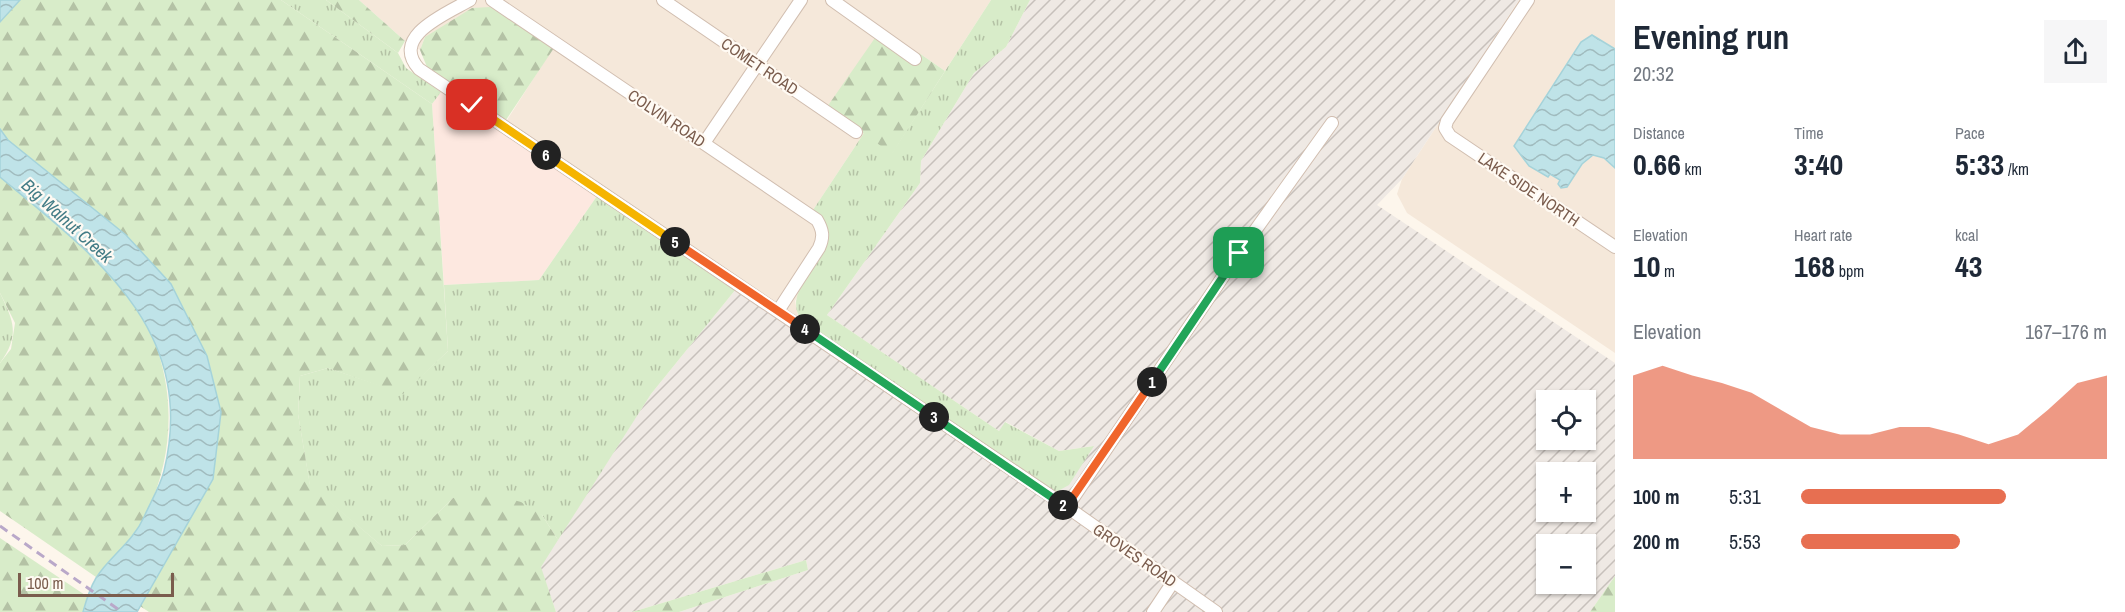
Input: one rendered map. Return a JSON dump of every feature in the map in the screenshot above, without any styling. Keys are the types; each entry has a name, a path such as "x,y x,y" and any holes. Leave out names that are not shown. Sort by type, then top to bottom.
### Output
{"street":[{"name":"GROVES ROAD","path":"470,0 426,26 417,34 411,46 411,57 419,69 1066,507 1216,612"},
{"name":"COLVIN ROAD","path":"492,0 817,220 822,229 819,248 778,311"},
{"name":"COMET ROAD","path":"663,0 856,132"},
{"path":"705,143 801,0"},
{"path":"832,0 915,59"},
{"name":"LAKE SIDE NORTH","path":"1528,0 1447,121 1445,128 1450,136 1615,247"},
{"path":"1066,507 1239,253 1332,123"},
{"path":"1153,612 1173,582"}],"shaded area":[{"path":"359,0 991,0 945,71 919,53 914,61 827,107 864,133 813,210 825,221 829,235 826,248 795,301 798,316 736,289 502,128 553,48 425,37 420,50 405,41"},
{"path":"1030,0 1519,0 1402,179 1377,205 1615,363 1615,576 1590,612 679,612 808,570 806,560 632,612 556,612 540,566 651,394 736,289 798,316 805,325 1045,488 1093,446 1059,451 1006,422 999,431 827,315 920,183 921,161 974,73 1006,47"},
{"path":"1519,0 1615,0 1615,353 1407,213 1397,194 1402,179"},
{"path":"441,92 502,128 597,196 539,280 444,285 432,104"}],"green space":[{"path":"20,0 281,0 432,104 448,351 403,394 328,368 300,376 298,414 310,485 382,546 405,545 453,498 484,492 521,502 542,515 558,540 541,567 556,612 149,612 140,606 212,479 126,235 8,140 0,129 0,22"},
{"path":"281,0 326,0 398,53 406,68 441,92 432,104"},
{"path":"326,0 359,0 405,41 398,53"},
{"path":"991,0 1030,0 1006,47 974,73 921,161 920,183 827,315 999,431 1005,422 1059,451 1094,446 1069,485 1056,492 1045,488 805,325 797,310 797,296 822,256 827,241 825,226 813,210 864,133 892,153"},
{"path":"490,7 554,48 506,120 427,67 420,50 425,37 472,8"},
{"path":"877,35 915,61 919,53 945,71 892,154 827,107"},
{"path":"0,177 86,248 130,297 146,324 158,352 166,382 167,442 162,472 152,502 134,536 96,577 0,511 0,363 11,349 15,323 0,293"},
{"path":"597,196 736,289 651,394 558,540 542,515 453,498 405,545 382,546 310,486 298,414 300,376 328,368 403,393 448,351 444,285 539,280"},
{"path":"0,293 9,312 13,328 10,344 0,363"},
{"path":"0,538 88,597 83,612 0,612"},
{"path":"806,560 808,570 679,612 632,612"},
{"path":"1615,576 1615,612 1590,612"}],"water":[{"path":"0,0 20,0 0,22"},
{"path":"1592,35 1615,49 1615,168 1604,158 1593,155 1582,164 1567,187 1561,188 1558,184 1560,180 1550,174 1548,177 1529,166 1514,146 1581,42"},
{"name":"Big Walnut Creek","path":"0,129 8,140 126,235 171,284 207,356 221,412 213,479 137,612 83,612 96,578 139,526 162,477 171,421 166,377 152,337 130,301 103,268 70,236 0,177"}],"railway":[{"path":"0,526 122,612"}],"route":[{"path":"472,105 1066,507 1239,253"}]}
